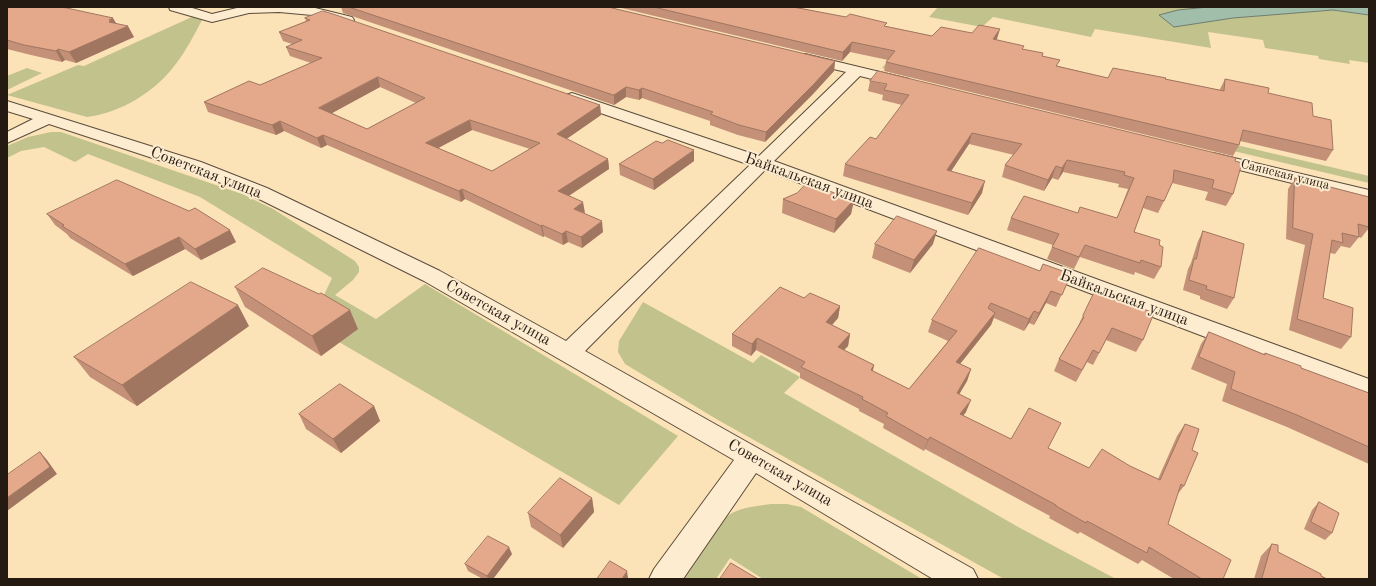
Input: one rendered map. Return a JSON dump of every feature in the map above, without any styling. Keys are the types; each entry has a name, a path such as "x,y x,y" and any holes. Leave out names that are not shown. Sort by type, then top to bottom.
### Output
{"street":[{"path":"175,7 212,18 244,9 279,8 312,11 367,26"},
{"path":"788,54 918,85"},
{"path":"569,353 858,70"},
{"name":"Байкальская улица","path":"553,92 779,169 1369,389"},
{"name":"Советская улица","path":"7,106 195,166 260,192 432,276 752,457 962,579"},
{"path":"7,138 47,118"},
{"name":"Саянская улица","path":"1201,154 1369,196"},
{"path":"665,579 752,457"}],"green space":[{"path":"938,7 1209,7 1159,15 1174,27 1233,18 1333,10 1369,15 1369,63 1349,60 1350,64 1319,59 1318,56 1265,48 1263,40 1208,32 1211,48 1095,29 1091,37 993,17 982,27 929,17"},
{"path":"194,16 202,20 186,49 175,65 157,84 136,100 124,106 99,115 87,117 7,95 78,65 84,66"},
{"path":"886,63 1369,176 1369,183 882,68"},
{"path":"27,68 42,73 7,90 7,76"},
{"path":"51,132 61,132 242,194 273,209 355,261 359,267 359,272 353,280 335,295 376,319 425,284 678,436 619,505 339,342 324,295 332,278 200,197 88,154 75,162 44,147 21,151 7,158 7,146 28,137"},
{"path":"643,302 753,363 761,355 800,377 784,393 1020,528 1116,579 1004,579 718,420 625,364 618,352 619,341"},
{"path":"771,504 787,504 801,507 922,579 763,579 730,558 716,579 681,579 704,543 725,518 741,509"}],"shaded area":[{"path":"1209,7 1369,7 1369,15 1333,10 1233,18 1174,27 1159,15 1178,10"}],"building":[{"path":"7,7 62,7 113,18 109,20 113,21 109,22 128,26 69,52 58,49 56,51 7,40"},
{"path":"349,7 608,7 835,61 766,132 739,125 710,114 713,112 642,88 639,90 626,87 614,95"},
{"path":"654,7 793,7 846,17 850,14 887,23 884,26 932,36 941,27 972,33 979,25 1000,29 993,39 1024,46 1022,49 1043,53 1042,56 1060,60 1056,66 1108,78 1113,68 1224,91 1225,79 1269,88 1268,93 1312,103 1313,116 1331,120 1333,150 1243,130 1239,145 886,62 895,51 852,42 843,52"},
{"path":"323,11 600,105 557,134 608,159 558,191 583,202 574,209 602,221 581,237 566,231 562,234 542,225 541,226 462,189 459,191 323,135 317,138 280,121 272,125 204,102 249,81 260,85 322,58 286,47 302,40 279,32 310,20 305,18","holes":["378,77 425,98 367,129 319,108","470,120 540,143 492,171 426,143"]},
{"path":"878,71 1236,158 1235,161 1242,163 1233,194 1212,188 1214,180 1174,170 1173,181 1164,201 1147,196 1134,232 1160,240 1159,245 1163,247 1161,267 1141,260 1140,263 1085,245 1079,257 1052,247 1059,234 1011,218 1024,196 1078,213 1080,207 1117,218 1134,178 1124,175 1125,172 1067,160 1062,168 1056,166 1048,180 1005,165 1022,144 972,133 947,170 985,181 972,203 845,164 870,137 876,139 909,95 884,90 887,84 870,81"},
{"path":"668,140 694,150 653,179 619,164 656,141 662,143"},
{"path":"1295,178 1369,197 1369,227 1358,224 1359,237 1342,233 1343,243 1332,240 1323,298 1353,308 1351,337 1297,319 1313,234 1293,228"},
{"path":"117,180 189,211 195,208 230,230 195,249 179,237 125,264 62,226 64,225 47,214"},
{"path":"807,183 854,200 836,219 783,199 797,193"},
{"path":"897,216 937,231 914,260 875,244"},
{"path":"1203,231 1244,244 1234,298 1206,289 1207,286 1189,280"},
{"path":"979,248 1040,271 1043,264 1071,274 1062,295 1051,291 1039,313 1034,311 1029,319 991,303 988,308 995,313 956,362 971,369 957,393 971,400 960,414 1011,439 1029,408 1061,423 1048,448 1089,468 1102,449 1130,466 1160,480 1185,424 1199,429 1192,450 1198,453 1184,486 1181,484 1168,524 1231,560 1223,579 1202,579 1149,547 1147,553 1087,521 1086,523 1056,505 930,437 928,440 886,416 888,413 862,399 863,397 801,367 805,362 757,338 752,344 732,334 780,287 804,298 810,293 840,306 826,322 850,334 838,347 874,365 871,370 909,389 957,331 932,320"},
{"path":"263,268 319,294 321,293 350,310 312,336 235,287"},
{"path":"191,282 238,305 122,385 74,357"},
{"path":"1095,291 1154,313 1143,340 1112,328 1099,353 1093,350 1082,370 1059,359 1084,317 1083,316"},
{"path":"1209,332 1265,355 1265,353 1301,366 1301,368 1369,393 1369,447 1297,415 1231,389 1235,372 1199,357"},
{"path":"340,384 374,406 333,439 299,414"},
{"path":"40,452 50,467 7,498 7,475"},
{"path":"560,478 592,498 560,535 528,513"},
{"path":"1319,502 1339,513 1332,533 1311,522"},
{"path":"488,536 509,547 487,576 465,564"},
{"path":"1272,544 1278,545 1278,552 1321,574 1321,576 1327,579 1262,579"},
{"path":"610,561 627,571 622,579 597,579"},
{"path":"731,563 758,579 720,579"}]}
